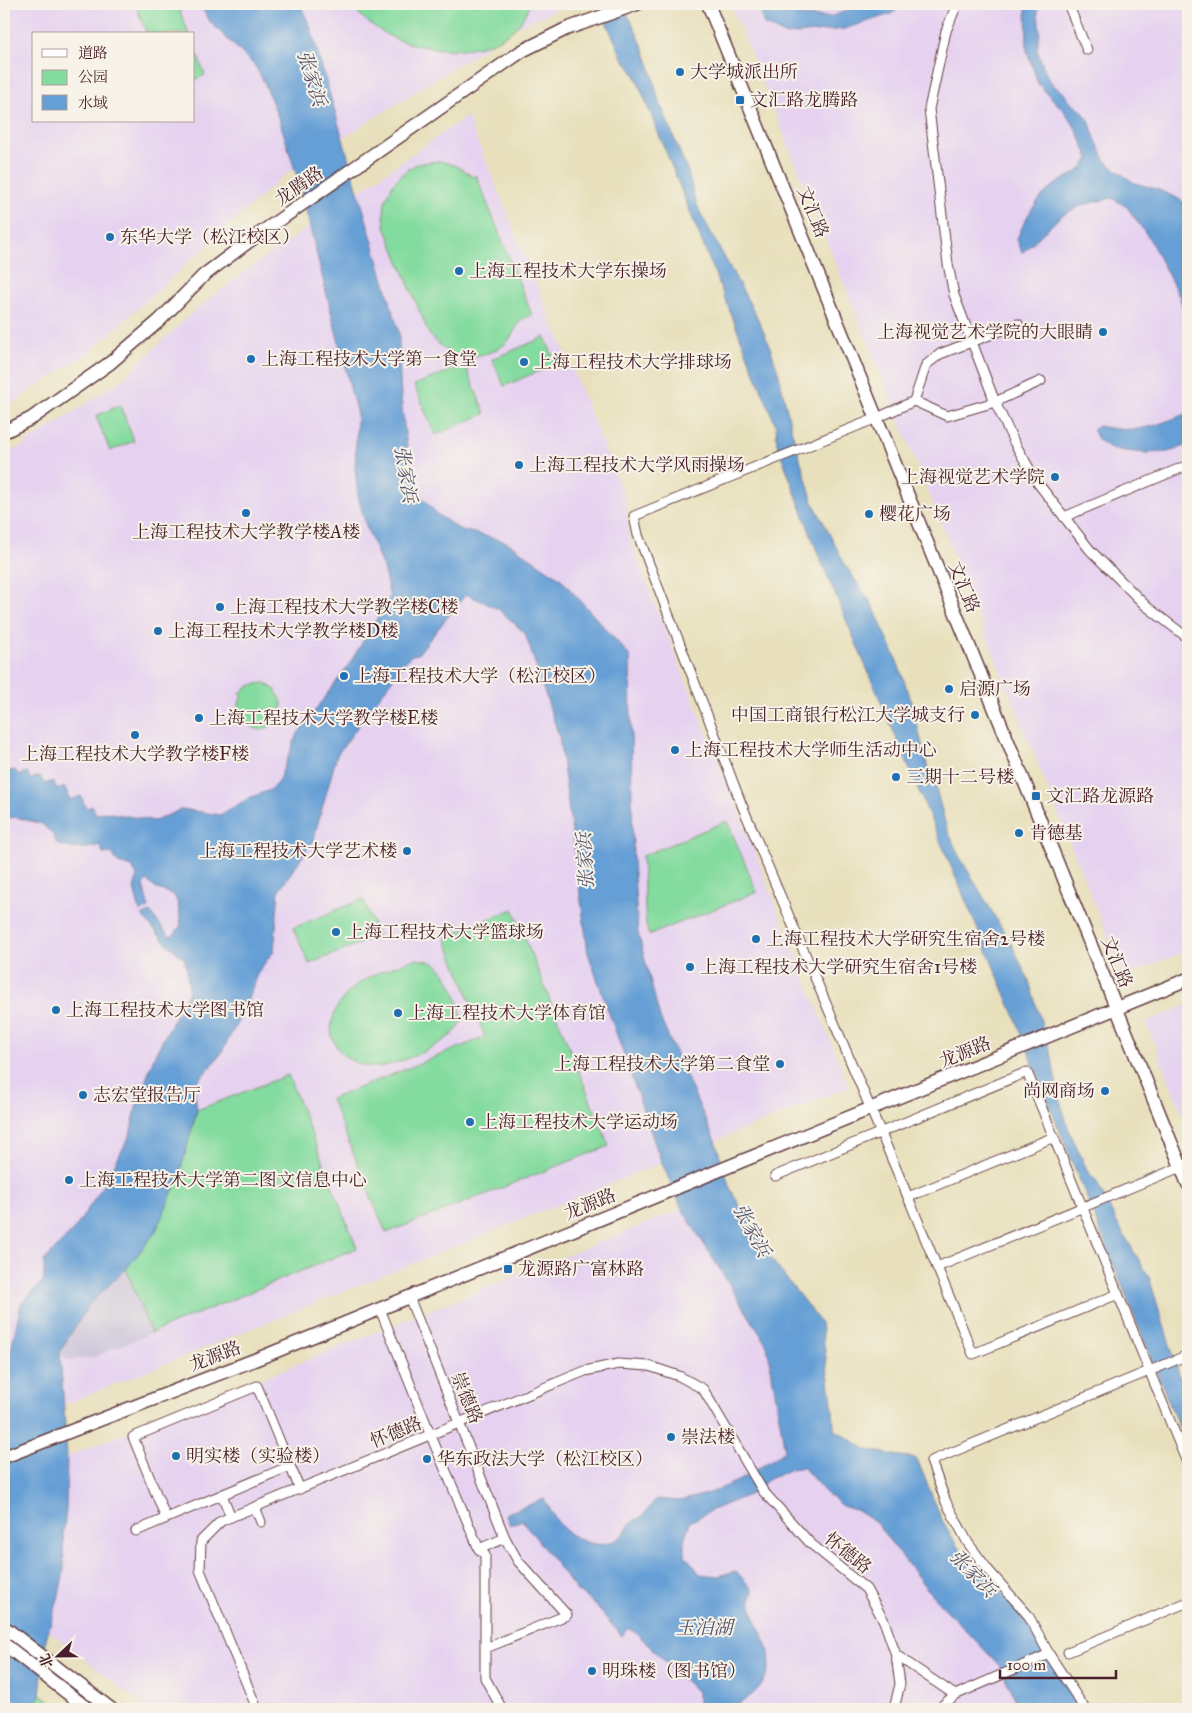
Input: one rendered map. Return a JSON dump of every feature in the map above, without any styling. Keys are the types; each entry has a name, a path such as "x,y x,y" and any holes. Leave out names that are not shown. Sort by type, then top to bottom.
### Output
{"main road":[{"name":"龙腾路","path":"4,432 32,418 110,363 160,320 204,275 522,51 566,30 635,4"},
{"name":"文汇路","path":"708,4 1117,1009 1185,1165 1188,1184"},
{"name":"龙源路","path":"4,1457 262,1357 1188,979"},
{"path":"4,1627 111,1709"},
{"path":"4,1644 88,1709"}],"street":[{"path":"957,4 946,31 929,109 948,264 954,295 995,402 1014,442 1037,482 1090,550 1146,606 1188,638"},
{"path":"1068,4 1087,50"},
{"path":"1018,324 940,354 926,365 914,400 877,418 634,516 638,535 741,803 973,1354 1118,1294"},
{"path":"914,400 947,416 995,402 1041,381"},
{"path":"1064,517 1188,465"},
{"path":"775,1176 1027,1072 1188,1465"},
{"path":"908,1197 1054,1137"},
{"path":"937,1267 1185,1165"},
{"name":"崇德路","path":"409,1297 505,1538 518,1561 567,1615 486,1648"},
{"path":"380,1309 430,1436 479,1548 485,1556 485,1678 502,1709"},
{"path":"1085,1709 1049,1654 1028,1615 989,1571 968,1543 946,1502 931,1461 1188,1355"},
{"name":"怀德路","path":"257,1709 200,1570 201,1541 221,1521 585,1371 618,1364 649,1366 679,1376 704,1389 763,1491 810,1543 866,1589 884,1621 896,1655 900,1684 894,1709"},
{"path":"166,1518 133,1437 257,1386 300,1489"},
{"path":"136,1530 290,1466"},
{"path":"222,1495 231,1517"},
{"path":"255,1507 261,1522"},
{"path":"479,1548 505,1538"},
{"path":"1068,1652 1188,1602"},
{"path":"938,1709 955,1695 1049,1654"},
{"path":"896,1655 955,1695"}],"shaded area":[{"name":"东华大学（松江校区）","path":"4,4 569,4 517,27 283,176 90,352 4,408"},
{"name":"上海视觉艺术学院","path":"731,4 1188,4 1188,950 1124,977"},
{"name":"上海工程技术大学（松江校区）","path":"467,116 625,498 629,537 634,552 849,1087 4,1429 4,454 20,447 119,382 195,310 243,273"},
{"path":"1188,1005 1188,1129 1146,1022"},
{"name":"华东政法大学（松江校区）","path":"682,1209 767,1345 785,1451 803,1467 825,1492 842,1506 859,1511 876,1523 931,1594 999,1665 1020,1709 147,1709 4,1595 4,1482"},
{"path":"126,1269 151,1333 92,1358 65,1360 60,1351 90,1303"}],"green space":[{"path":"135,4 177,4 188,32 146,32"},
{"path":"349,4 530,4 518,25 491,43 462,49 446,49 416,45 387,35 373,26"},
{"path":"195,49 205,75 195,80"},
{"name":"上海工程技术大学东操场","path":"438,161 456,166 473,177 476,175 532,315 521,320 510,338 501,347 481,355 453,354 443,348 429,334 385,227 385,201 394,182 408,169 417,164"},
{"name":"上海工程技术大学排球场","path":"545,337 556,364 504,386 492,359"},
{"path":"465,365 485,414 435,435 414,385"},
{"path":"120,405 134,441 110,451 96,416"},
{"path":"265,683 276,690 282,701 281,713 283,714 279,720 260,730 244,722 241,718 239,702 242,696 240,693 246,688 251,685"},
{"path":"727,821 757,892 649,935 646,926 642,856"},
{"name":"上海工程技术大学篮球场","path":"363,899 378,936 309,964 293,928"},
{"name":"上海工程技术大学运动场","path":"513,909 609,1146 386,1233 331,1099 485,1037 445,937"},
{"name":"上海工程技术大学体育馆","path":"416,959 437,965 451,983 460,1009 461,1023 457,1030 437,1045 396,1063 370,1067 360,1065 351,1060 339,1050 332,1037 332,1022 336,1009 353,988 365,980 377,973"},
{"path":"288,1075 357,1248 151,1333 126,1269 155,1233 179,1176 197,1110"},
{"path":"4,1666 60,1709 4,1709"}],"water":[{"path":"199,4 300,4 310,26 399,332 401,391 405,431 412,469 421,496 438,515 459,529 507,542 560,578 630,656 633,861 638,933 660,1018 716,1143 730,1188 768,1255 821,1323 834,1429 868,1450 917,1459 942,1520 958,1547 1010,1603 1044,1644 1078,1709 1020,1709 999,1665 931,1594 876,1523 859,1511 842,1506 825,1492 803,1467 791,1469 769,1479 751,1494 712,1510 690,1522 685,1537 685,1555 700,1574 718,1576 736,1571 753,1590 751,1605 769,1652 768,1671 760,1686 753,1694 735,1706 722,1710 705,1707 698,1702 698,1692 636,1633 628,1628 622,1636 593,1603 577,1591 522,1520 510,1525 505,1514 544,1499 558,1522 569,1533 583,1541 605,1544 619,1538 633,1521 645,1513 656,1499 680,1501 710,1493 742,1479 785,1451 767,1345 682,1209 661,1161 588,953 559,736 525,633 498,609 466,594 418,654 412,655 405,662 337,755 313,841 279,890 274,951 258,972 244,1010 220,1055 194,1086 197,1110 179,1176 155,1233 126,1269 90,1303 60,1351 67,1455 66,1511 63,1535 64,1571 46,1639 40,1695 34,1708 4,1709 4,1384 21,1303 44,1280 44,1261 76,1227 105,1183 130,1135 136,1108 155,1054 189,992 184,958 166,943 142,916 150,912 169,936 174,935 181,925 178,904 174,895 155,888 147,881 143,885 149,908 140,912 134,889 137,876 132,867 118,863 112,853 103,854 100,845 78,849 62,846 57,844 53,835 42,824 15,817 4,819 4,772 15,770 19,775 27,772 30,779 40,776 44,784 53,781 57,790 65,787 70,800 81,796 86,808 92,806 96,814 105,812 155,821 182,809 220,815 249,798 270,790 278,782 297,735 348,666 390,597 383,568 366,526 358,496 355,469 357,415 298,180 280,122 264,82 255,66 211,23"},
{"path":"598,4 621,4 632,22 651,69 658,98 688,172 694,197 701,214 757,317 769,344 813,502 846,566 873,606 897,661 911,700 930,777 933,777 946,826 958,854 1013,947 1029,981 1052,1057 1061,1104 1069,1130 1089,1174 1096,1180 1116,1221 1149,1277 1187,1400 1188,1450 1018,1024 818,554 777,444 776,426 635,75 622,57"},
{"path":"772,4 776,4 801,16 830,17 864,4 906,4 891,14 844,29 786,35 764,25 761,15"},
{"path":"1026,4 1037,4 1040,32 1037,50 1047,76 1053,85 1063,92 1071,103 1081,110 1089,120 1104,158 1111,166 1134,183 1157,189 1188,205 1188,325 1180,298 1149,238 1127,207 1112,198 1082,205 1061,216 1022,253 1017,239 1032,208 1049,189 1082,168 1089,158 1075,127 1065,112 1038,84 1027,51"},
{"path":"1188,413 1188,445 1168,452 1145,453 1110,448 1099,441 1093,430 1098,426 1124,429 1144,428"}],"place":[{"name":"大学城派出所","path":"680,72"},
{"name":"文汇路龙腾路","path":"740,100"},
{"name":"东华大学（松江校区）","path":"110,237"},
{"name":"上海工程技术大学东操场","path":"459,271"},
{"name":"上海视觉艺术学院的大眼睛","path":"1103,332"},
{"name":"上海工程技术大学第一食堂","path":"251,359"},
{"name":"上海工程技术大学排球场","path":"524,362"},
{"name":"上海工程技术大学风雨操场","path":"519,465"},
{"name":"上海视觉艺术学院","path":"1055,477"},
{"name":"上海工程技术大学教学楼A楼","path":"246,513"},
{"name":"樱花广场","path":"869,514"},
{"name":"上海工程技术大学教学楼C楼","path":"220,607"},
{"name":"上海工程技术大学教学楼D楼","path":"158,631"},
{"name":"上海工程技术大学（松江校区）","path":"344,676"},
{"name":"启源广场","path":"949,689"},
{"name":"中国工商银行松江大学城支行","path":"975,715"},
{"name":"上海工程技术大学教学楼E楼","path":"199,718"},
{"name":"上海工程技术大学教学楼F楼","path":"135,735"},
{"name":"上海工程技术大学师生活动中心","path":"675,750"},
{"name":"三期十二号楼","path":"896,777"},
{"name":"文汇路龙源路","path":"1036,796"},
{"name":"肯德基","path":"1019,833"},
{"name":"上海工程技术大学艺术楼","path":"407,851"},
{"name":"上海工程技术大学篮球场","path":"336,932"},
{"name":"上海工程技术大学研究生宿舍2号楼","path":"756,939"},
{"name":"上海工程技术大学研究生宿舍1号楼","path":"690,967"},
{"name":"上海工程技术大学图书馆","path":"56,1010"},
{"name":"上海工程技术大学体育馆","path":"398,1013"},
{"name":"上海工程技术大学第二食堂","path":"780,1064"},
{"name":"尚网商场","path":"1105,1091"},
{"name":"志宏堂报告厅","path":"83,1095"},
{"name":"上海工程技术大学运动场","path":"470,1122"},
{"name":"上海工程技术大学第二图文信息中心","path":"69,1180"},
{"name":"龙源路广富林路","path":"508,1269"},
{"name":"崇法楼","path":"671,1437"},
{"name":"明实楼（实验楼）","path":"176,1456"},
{"name":"华东政法大学（松江校区）","path":"427,1459"},
{"name":"明珠楼（图书馆）","path":"592,1671"}],"water label":[{"name":"张家浜","path":"312,78"},
{"name":"张家浜","path":"406,474"},
{"name":"张家浜","path":"585,861"},
{"name":"张家浜","path":"752,1230"},
{"name":"张家浜","path":"973,1573"},
{"name":"玉泊湖","path":"704,1627"}]}
